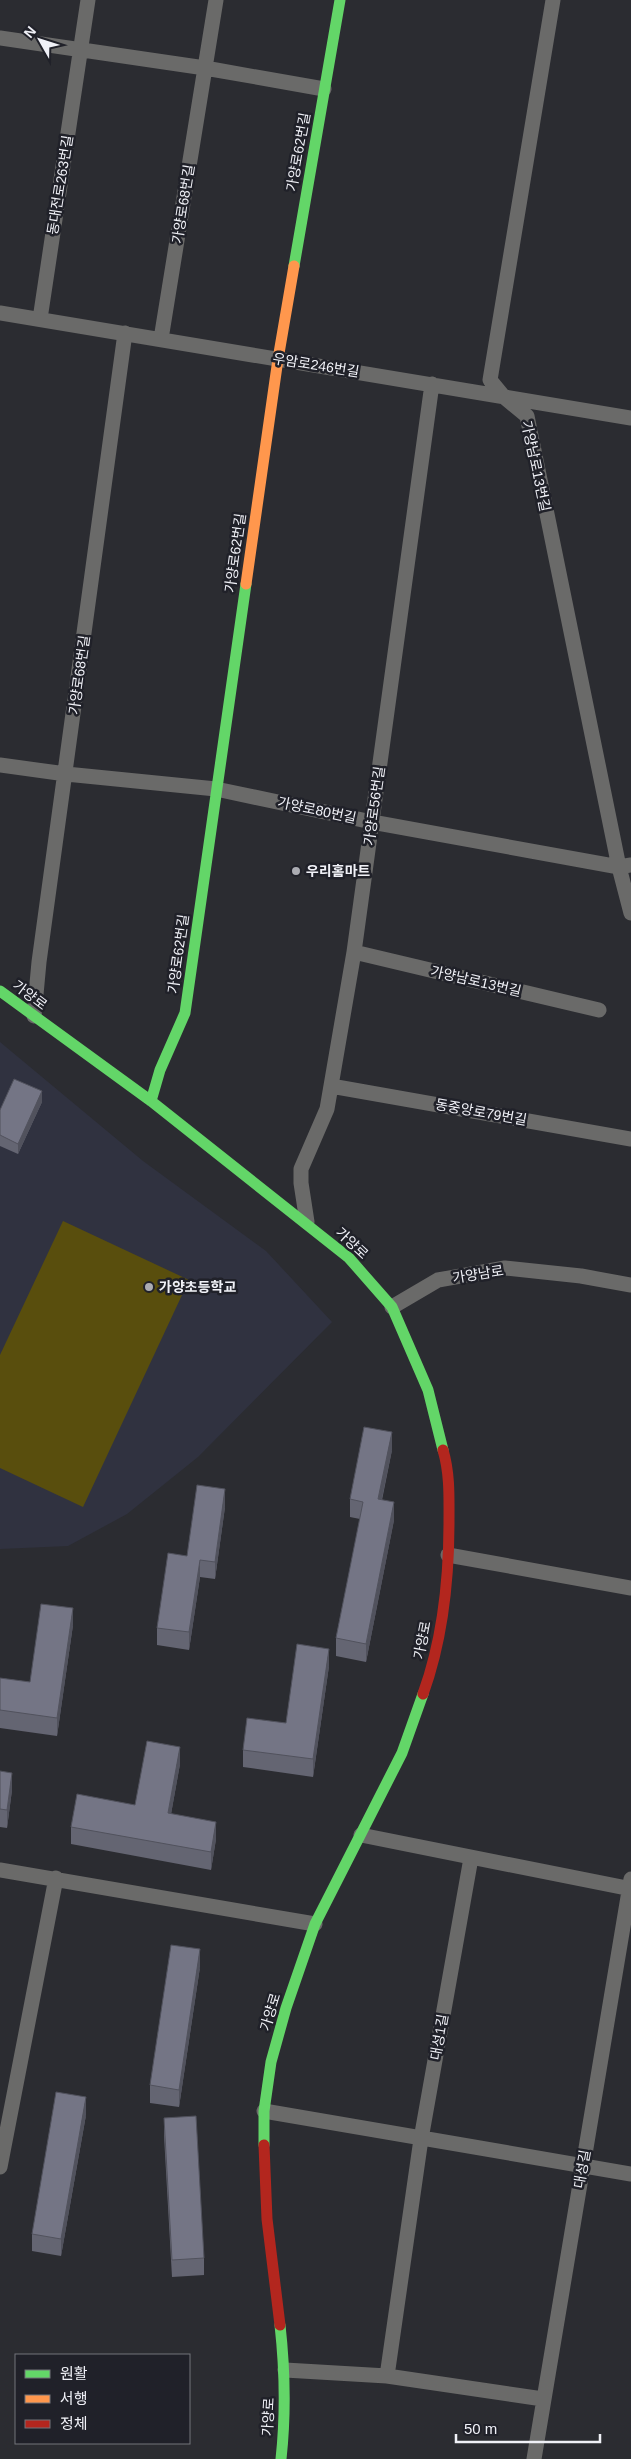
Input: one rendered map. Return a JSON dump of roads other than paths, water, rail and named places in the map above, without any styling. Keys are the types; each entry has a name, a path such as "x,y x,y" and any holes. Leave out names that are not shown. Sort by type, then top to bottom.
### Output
{"street":[{"name":"동대전로263번길","path":"40,319 88,0"},
{"name":"가양로68번길","path":"161,339 216,0"},
{"name":"가양남로13번길","path":"553,0 490,380 504,397 526,416 625,866 631,913"},
{"name":"가양로62번길","path":"151,1101 160,1070 185,1013 278,359 324,89 341,2"},
{"path":"0,38 205,68 324,89"},
{"name":"우암로246번길","path":"0,312 631,418"},
{"name":"가양로68번길","path":"34,1016 39,962 125,333"},
{"name":"가양로56번길","path":"307,1222 301,1183 301,1169 327,1109 354,952 432,384"},
{"name":"가양로80번길","path":"0,765 66,774 216,789 372,822 625,866"},
{"name":"가양남로13번길","path":"354,952 599,1010"},
{"name":"가양로","path":"0,991 151,1101 307,1222 349,1258 392,1307 428,1390 449,1472 449,1571 435,1661 402,1753 315,1924 286,2008 271,2062 264,2111 267,2219 285,2370 285,2420 280,2459"},
{"name":"동중앙로79번길","path":"331,1086 631,1139"},
{"name":"가양남로","path":"392,1307 438,1280 505,1268 581,1276 631,1285"},
{"path":"448,1554 631,1588"},
{"path":"361,1835 471,1858 630,1886"},
{"name":"대성1길","path":"387,2376 421,2139 471,1858"},
{"path":"0,1870 56,1878 315,1924"},
{"path":"0,2167 56,1878"},
{"name":"대성길","path":"534,2459 630,1886"},
{"path":"264,2111 631,2174"},
{"path":"285,2370 387,2376 543,2400"}],"place":[{"name":"우리홈마트","path":"296,871"},
{"name":"가양초등학교","path":"149,1287"}]}
